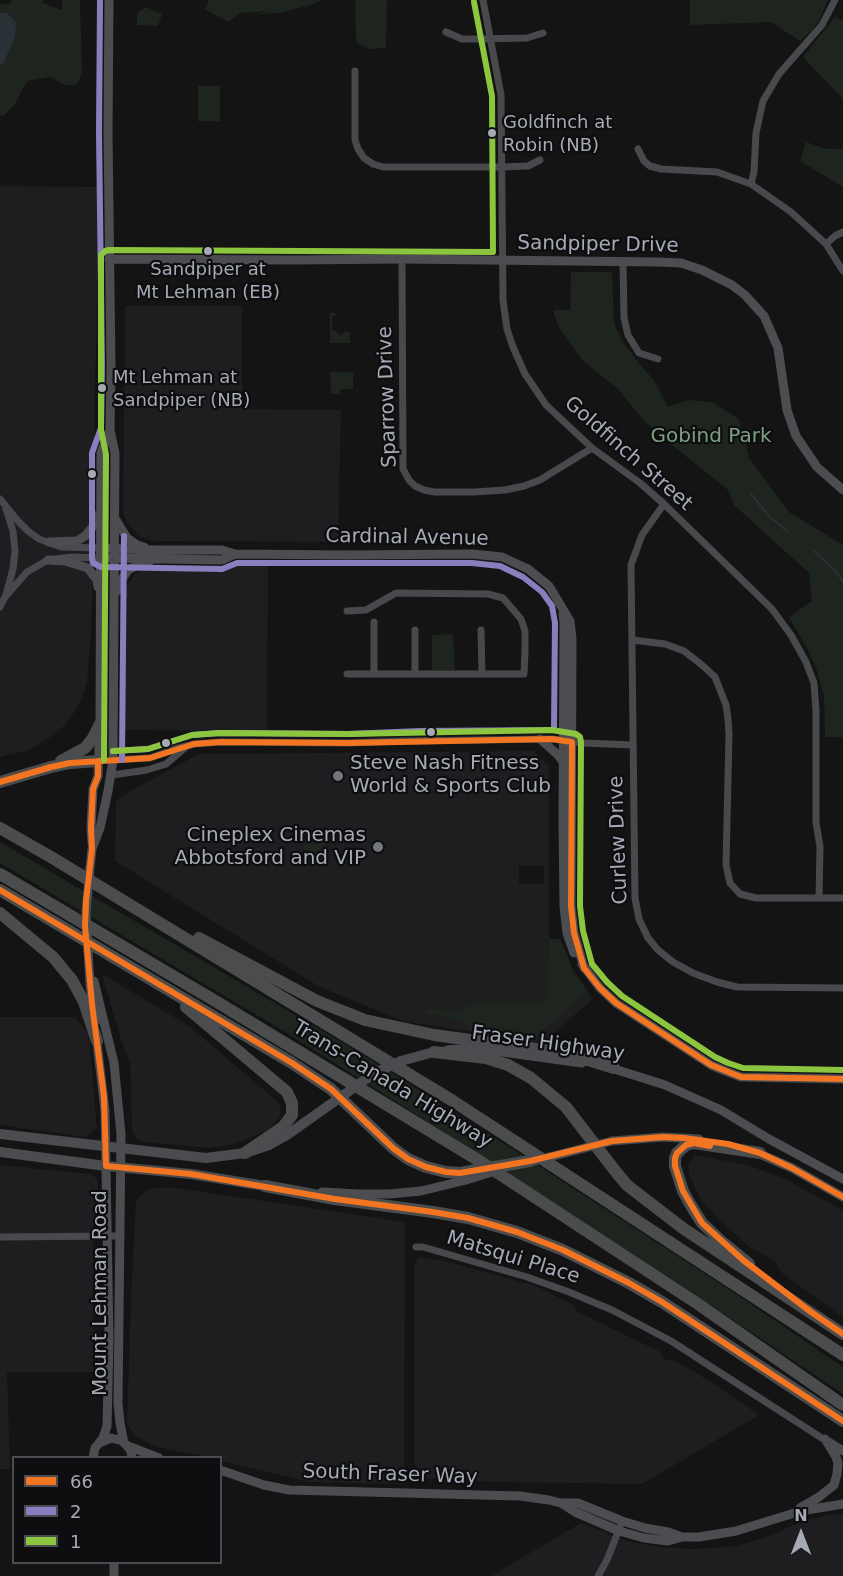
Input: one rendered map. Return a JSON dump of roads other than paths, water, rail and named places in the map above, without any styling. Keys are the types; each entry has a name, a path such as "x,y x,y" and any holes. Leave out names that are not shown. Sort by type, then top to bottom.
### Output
{"highway":[{"path":"51,767 85,748 100,724"},
{"path":"0,782 51,767 98,761"},
{"name":"Trans-Canada Highway","path":"0,828 453,1101 843,1355"},
{"path":"51,857 317,1001 365,1020 434,1035 565,1053 615,1068"},
{"name":"Trans-Canada Highway","path":"0,874 478,1160 698,1304 843,1406"},
{"path":"0,890 316,1078 408,1159 426,1167 463,1176 530,1161"},
{"path":"0,913 48,952 72,980 88,1011 97,1041"},
{"path":"144,975 287,1092 292,1103 292,1115 283,1127 245,1153"},
{"path":"434,1052 486,1058 508,1065 531,1078 566,1107 627,1185 684,1229 843,1334"},
{"path":"760,1153 694,1143 686,1144 677,1152 675,1166 686,1197 702,1222 743,1260 811,1312"},
{"path":"266,1186 335,1199 468,1218 517,1232 563,1250 662,1302 843,1421"}],"main road":[{"name":"Mount Lehman Road","path":"92,849 100,828 112,775 113,760 115,453 110,430 108,133 110,0"},
{"name":"Sandpiper Drive","path":"109,259 402,259 681,263 718,277 745,295 764,316 778,348 787,410 796,436 817,466 843,490"},
{"name":"Mount Lehman Road","path":"93,1456 95,1448 105,1433 108,1416 109,1341 104,1096 90,984 86,912 92,849 93,789 98,776 100,724 101,453 110,430"},
{"path":"49,543 77,541 85,536 96,522 101,504"},
{"path":"115,517 127,538 137,545 155,550"},
{"name":"Cardinal Avenue","path":"115,553 155,550 222,550 235,554 471,554 502,557 528,568 549,586 560,603 564,622 572,906 574,933 584,968"},
{"path":"101,553 115,553"},
{"name":"Cardinal Avenue","path":"115,553 160,560 222,560 235,554"},
{"path":"48,560 65,561 88,568 97,580 102,599"},
{"path":"114,600 119,584 128,570 160,560"},
{"path":"540,739 563,762"},
{"name":"Cardinal Avenue","path":"568,741 563,762 564,906 567,933 573,953 600,988 616,1003 711,1065 741,1077 843,1079"},
{"path":"98,761 113,760"},
{"path":"98,776 112,775"},
{"name":"Mount Lehman Road","path":"90,965 114,1063 119,1106 121,1149 118,1402 120,1423 131,1456"},
{"name":"Fraser Highway","path":"0,1134 207,1158 245,1153 269,1145 287,1135 360,1082 386,1067 434,1052 474,1048 615,1068 665,1085 721,1110 843,1179"},
{"path":"530,1161 612,1141 663,1137 728,1143 760,1153 792,1168 843,1197"},
{"path":"0,1152 191,1174 266,1186 331,1192 389,1194 421,1191 463,1176"},
{"path":"99,1443 111,1438 117,1439 154,1456"},
{"path":"825,1439 843,1451"},
{"path":"778,1518 810,1503 828,1492 834,1485 838,1463 825,1439"},
{"name":"South Fraser Way","path":"222,1471 264,1485 290,1490 520,1496 549,1500 561,1503 574,1512 621,1526 644,1538 669,1541 682,1537 717,1535 814,1508 843,1504"}],"street":[{"name":"Goldfinch Street","path":"483,0 501,95 503,300 507,328 513,347 525,374 546,405 592,448 640,483 664,504 772,609 791,635 806,662 814,684 816,710 819,898"},
{"path":"751,184 754,172 756,133 763,101 779,74 822,25 834,0"},
{"path":"446,32 462,39 526,38 543,33"},
{"path":"356,71 356,140 358,149 364,158 373,164 383,167 502,167 528,166 540,160"},
{"path":"638,149 644,161 661,170 717,172 751,184 791,212 826,244 843,271"},
{"path":"826,244 843,232"},
{"name":"Sparrow Drive","path":"402,259 403,469 415,486 434,492 474,492 524,486 540,480 592,448"},
{"path":"623,262 624,318 628,335 639,353 658,359"},
{"path":"0,499 28,531 39,538 61,547 101,553"},
{"name":"Curlew Drive","path":"664,504 642,535 631,565 635,898 639,918 648,938 658,950 693,973 717,982 737,987 843,988"},
{"path":"0,607 13,569 15,551 13,531 6,507"},
{"path":"5,597 27,572 48,560 101,553"},
{"path":"347,611 366,610 396,593 488,594 503,598 522,619 525,631 524,674 347,674"},
{"path":"374,622 374,674"},
{"path":"415,630 415,674"},
{"path":"481,630 482,674"},
{"path":"632,640 665,644 684,651 715,677 726,705 728,719 726,865 730,883 740,894 756,898 843,898"},
{"path":"113,760 150,758 194,744 221,742 348,743 540,739 633,745"},
{"path":"112,775 147,770 166,764 186,747"},
{"path":"0,1238 120,1236"},
{"name":"Matsqui Place","path":"416,1247 423,1247 527,1277 612,1310 672,1341 825,1439 843,1456"},
{"path":"598,1576 621,1526"}],"waterway":[{"path":"750,493 769,516 788,532"},
{"path":"814,551 837,572 843,582"}],"place":[{"name":"Goldfinch at Robin (NB)","path":"492,133"},
{"name":"Sandpiper at Mt Lehman (EB)","path":"208,251"},
{"name":"Mt Lehman at Sandpiper (NB)","path":"102,388"},
{"name":"Steve Nash Fitness World & Sports Club","path":"338,776"},
{"name":"Cineplex Cinemas Abbotsford and VIP","path":"378,847"}],"park label":[{"name":"Gobind Park","path":"711,437"}]}
